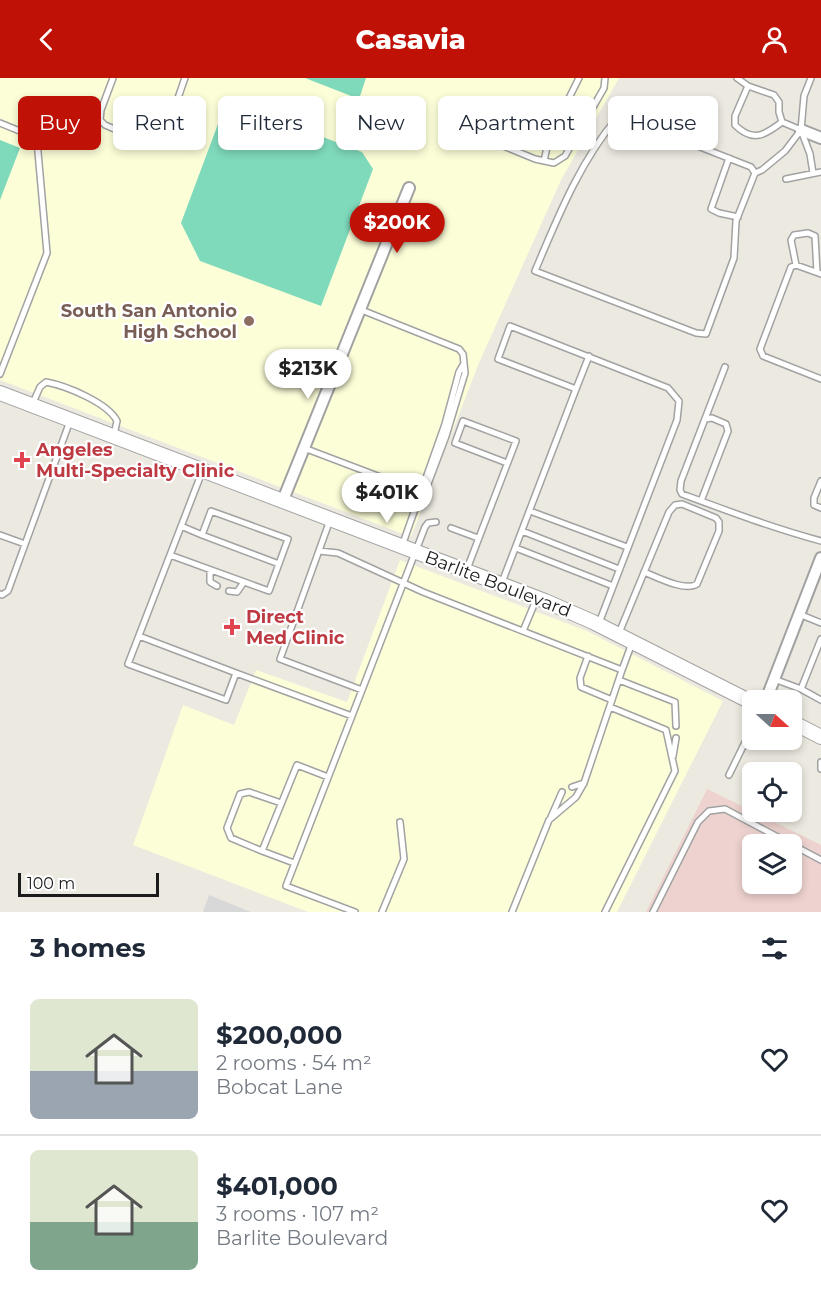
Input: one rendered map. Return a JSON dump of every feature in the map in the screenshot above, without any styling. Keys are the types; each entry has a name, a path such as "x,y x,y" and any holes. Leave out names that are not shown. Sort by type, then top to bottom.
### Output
{"street":[{"path":"801,130 821,138"},
{"path":"283,500 358,309 409,188"},
{"name":"Barlite Boulevard","path":"0,393 536,598 599,624 742,696"},
{"path":"770,690 821,558"},
{"path":"802,727 821,737"}],"lane":[{"path":"113,78 101,110 100,120 105,125 148,140 158,137 165,129 185,78"},
{"path":"544,161 549,138 579,78"},
{"path":"515,150 554,163 565,156 604,88 605,78"},
{"path":"736,78 747,86 774,95 779,102 782,122"},
{"path":"811,78 804,96 801,130 810,154 813,173"},
{"path":"747,86 735,116 735,125 757,136 765,135 782,122"},
{"path":"616,118 629,118 751,167 755,172 738,217 734,258 706,334 696,333 535,270 552,229 580,175 606,130 616,118"},
{"path":"782,122 801,130"},
{"path":"0,123 32,136 37,141 47,253 0,374"},
{"path":"755,172 762,170 785,151 801,130"},
{"path":"729,158 711,208 719,213 738,217"},
{"path":"786,179 821,172"},
{"path":"796,265 791,240 794,235 808,233 815,236 819,273 796,265 791,267 760,349 761,354 821,379"},
{"path":"358,309 459,349 463,354 465,373 446,436 423,497 418,501"},
{"path":"576,389 498,359 510,326 668,388 679,401 677,420 599,624"},
{"path":"501,585 589,356"},
{"path":"356,912 286,886 403,581 409,529 445,424 459,372 464,363"},
{"path":"725,367 681,481 682,494 776,529 821,541"},
{"path":"32,405 40,387 46,381 68,388 114,413 117,422 113,436"},
{"path":"701,501 728,431 726,424 712,418 705,418"},
{"path":"0,594 8,591 71,420"},
{"path":"466,571 516,441 463,421 455,443 507,463"},
{"path":"304,448 420,492"},
{"path":"202,471 128,664 226,700 236,672"},
{"path":"821,482 814,498 814,505 821,508"},
{"path":"619,634 644,572 671,508 682,504 716,518 719,522 719,531 697,584 693,587 686,587 644,572"},
{"path":"170,555 269,591 288,539 211,511 202,535"},
{"path":"530,511 627,547"},
{"path":"330,519 279,659 362,690"},
{"path":"408,549 424,526 433,521 436,522"},
{"path":"181,526 279,564"},
{"path":"451,528 478,538"},
{"path":"522,531 619,569"},
{"path":"0,535 25,544"},
{"path":"516,548 613,586"},
{"path":"319,551 338,553 423,592 622,670"},
{"path":"210,570 210,582 217,586"},
{"path":"229,591 237,592 244,582"},
{"path":"522,631 536,598"},
{"path":"799,614 821,623"},
{"path":"139,636 352,716"},
{"path":"801,689 821,639"},
{"path":"549,820 576,797 584,783 633,642"},
{"path":"588,656 580,678 581,687 612,700"},
{"path":"774,679 801,689 821,700"},
{"path":"619,680 675,702 676,726"},
{"path":"605,912 675,771 666,730 610,707"},
{"path":"672,760 676,738"},
{"path":"729,775 742,748"},
{"path":"821,762 821,769"},
{"path":"262,851 297,765 328,777"},
{"path":"572,787 584,783"},
{"path":"281,804 249,792 240,794 227,828 228,834 231,838 294,863"},
{"path":"512,912 562,792"},
{"path":"653,912 698,822 709,811 725,809 821,859"},
{"path":"382,912 404,859 400,822"}],"shaded area":[{"name":"South San Antonio High School","path":"0,78 619,78 596,118 596,96 438,96 438,150 578,150 561,180 479,363 411,537 0,380"},
{"path":"400,560 587,631 723,701 617,912 308,912 133,845 183,705 234,725 256,670 347,702"},
{"path":"707,789 742,806 742,822 774,822 799,834 742,834 742,894 802,894 802,836 821,845 821,912 646,912"},
{"path":"209,895 251,912 203,912"}],"green space":[{"path":"305,78 366,78 360,96 351,96"},
{"path":"218,124 218,150 324,150 324,137 336,142 336,150 362,152 373,169 321,306 200,261 181,223"},
{"path":"0,140 18,147 19,150 0,200"}],"place":[{"name":"South San Antonio High School","path":"249,321"},
{"name":"Angeles Multi-Specialty Clinic","path":"22,460"},
{"name":"Direct Med Clinic","path":"232,627"}]}
